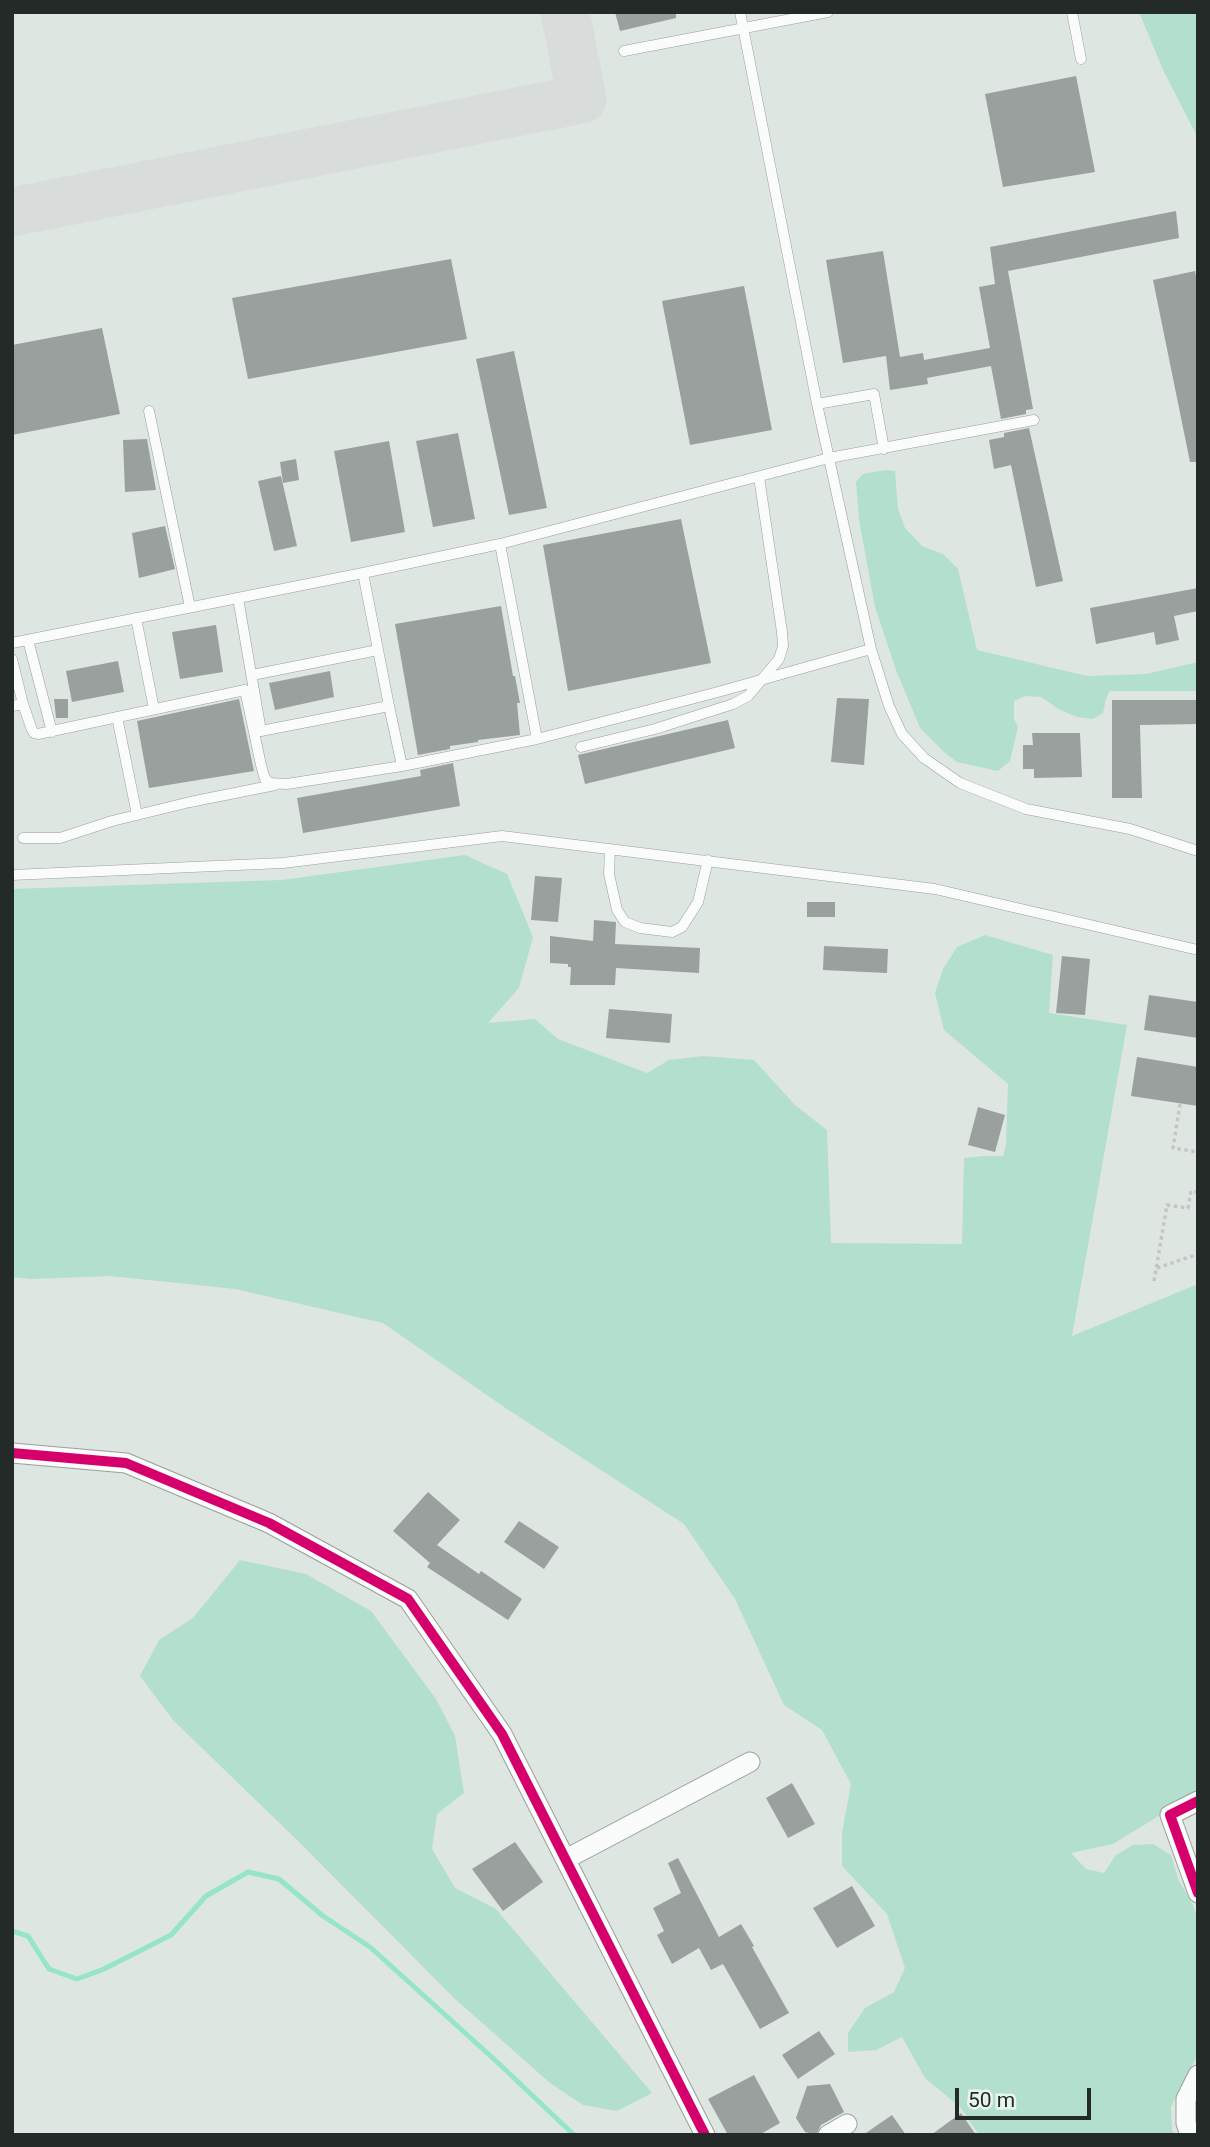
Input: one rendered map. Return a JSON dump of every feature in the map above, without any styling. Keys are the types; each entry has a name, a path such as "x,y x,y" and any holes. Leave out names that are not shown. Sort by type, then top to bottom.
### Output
{"street":[{"path":"12,1453 126,1463 269,1523 408,1598 502,1734 705,2135"},
{"path":"566,1859 750,1762"},
{"path":"1198,1801 1170,1815 1198,1893"},
{"path":"1190,2135 1186,2123 1186,2099 1198,2075"},
{"path":"828,2135 847,2124"}],"lane":[{"path":"740,12 817,404 871,649 889,706 902,734 924,758 960,783 1026,809 1130,830 1198,851"},
{"path":"624,51 828,12"},
{"path":"1072,12 1081,59"},
{"path":"817,404 874,394 884,449"},
{"path":"149,411 190,607"},
{"path":"12,643 500,544 829,458 1034,420"},
{"path":"581,747 717,710 748,696 779,659 783,646 759,477"},
{"path":"500,544 537,739"},
{"path":"363,573 402,766"},
{"path":"238,598 261,731 389,706"},
{"path":"136,618 154,709"},
{"path":"28,640 52,732"},
{"path":"23,838 60,838 190,802 402,766 537,739 871,649"},
{"path":"252,675 378,650"},
{"path":"12,659 18,705 34,733 52,732 245,690 265,779 279,785"},
{"path":"117,717 137,815"},
{"path":"12,875 283,863 502,836 935,889 1198,950"},
{"path":"610,849 609,874 617,911 625,922 640,928 672,932 682,927 698,902 708,860"}],"path":[{"path":"1180,1104 1173,1148 1198,1152"},
{"path":"1154,1281 1167,1205 1188,1208 1191,1191 1198,1192"},
{"path":"1156,1268 1198,1254"}],"green space":[{"path":"1139,12 1198,12 1198,138 1164,72"},
{"path":"895,471 898,509 905,528 922,546 943,554 958,569 977,650 1087,676 1146,674 1198,662 1198,691 1110,691 1103,713 1093,719 1077,717 1060,710 1041,697 1025,696 1014,701 1014,719 1018,727 1010,761 998,771 957,762 920,728 896,670 875,607 859,520 856,482 863,474"},
{"path":"465,855 507,874 533,937 519,988 488,1023 535,1019 558,1039 647,1073 669,1060 703,1056 754,1060 795,1105 827,1130 831,1243 962,1244 964,1158 1003,1156 1006,1145 1008,1084 944,1030 935,993 943,969 957,947 985,935 1053,955 1049,1013 1127,1025 1072,1336 1198,1284 1198,1792 1113,1844 1071,1853 1086,1869 1104,1873 1116,1855 1133,1845 1153,1844 1171,1855 1179,1881 1198,1919 1198,2054 1171,2107 1172,2130 1175,2135 979,2135 960,2107 925,2078 902,2037 876,2050 848,2052 848,2033 865,2008 894,1992 905,1968 887,1914 842,1866 842,1833 851,1784 822,1730 784,1705 735,1599 684,1524 504,1407 383,1323 235,1289 110,1276 31,1279 12,1277 12,889 282,880"},
{"path":"240,1560 306,1574 371,1611 436,1699 455,1736 464,1793 437,1814 432,1849 455,1888 496,1909 652,2093 617,2111 583,2105 550,2083 454,1998 173,1720 140,1676 159,1640 193,1618"}],"building":[{"path":"615,12 676,12 676,18 620,31"},
{"path":"1076,76 1095,172 1003,187 985,94"},
{"path":"1176,211 1179,238 1008,271 1033,409 1026,410 1026,414 1001,419 991,366 927,378 928,384 890,390 886,356 843,363 826,260 883,251 900,357 923,353 924,360 990,348 979,287 995,284 990,247"},
{"path":"451,259 467,339 248,379 232,298"},
{"path":"1195,271 1198,286 1198,462 1190,462 1153,280"},
{"path":"744,286 772,430 690,445 662,301"},
{"path":"102,328 120,414 12,435 12,345"},
{"path":"514,351 547,508 509,515 476,359"},
{"path":"1029,428 1063,581 1036,587 1011,465 994,469 989,440 1004,437 1004,433"},
{"path":"458,433 475,519 433,527 416,441"},
{"path":"147,439 156,490 125,492 123,440"},
{"path":"389,441 405,532 351,542 334,451"},
{"path":"296,459 299,480 283,483 280,462"},
{"path":"281,476 297,546 274,551 258,481"},
{"path":"681,519 711,663 568,691 543,545"},
{"path":"165,526 175,569 139,578 132,533"},
{"path":"1198,588 1198,611 1174,616 1179,640 1156,645 1154,632 1096,644 1090,608"},
{"path":"501,606 520,703 517,703 520,735 478,740 418,755 395,624"},
{"path":"216,625 223,672 180,679 172,632"},
{"path":"118,661 124,692 72,702 66,671"},
{"path":"330,671 334,697 275,710 269,683"},
{"path":"837,698 869,699 864,765 831,762"},
{"path":"54,699 68,699 68,718 56,718"},
{"path":"239,699 254,771 149,788 137,721"},
{"path":"1112,700 1198,700 1198,724 1140,725 1142,798 1112,798"},
{"path":"728,720 735,748 585,784 578,755"},
{"path":"1032,733 1080,733 1082,777 1034,778 1034,769 1023,769 1023,745 1033,745"},
{"path":"453,763 460,806 303,833 297,798 421,776 420,770"},
{"path":"535,876 562,878 558,922 531,920"},
{"path":"807,902 835,902 835,917 807,917"},
{"path":"594,920 616,922 615,944 700,948 699,973 616,968 615,985 570,985 571,967 568,967 568,964 550,963 550,936 593,941"},
{"path":"824,946 888,949 887,973 823,970"},
{"path":"1062,956 1090,959 1085,1015 1056,1013"},
{"path":"1149,995 1198,1002 1198,1038 1144,1030"},
{"path":"609,1009 672,1014 670,1043 606,1038"},
{"path":"1137,1057 1198,1067 1198,1106 1131,1096"},
{"path":"978,1107 1005,1115 995,1152 968,1145"},
{"path":"428,1492 460,1520 437,1545 522,1599 508,1620 427,1567 430,1563 393,1531"},
{"path":"519,1521 559,1547 544,1569 504,1542"},
{"path":"792,1783 815,1824 788,1838 766,1798"},
{"path":"515,1842 543,1882 503,1911 472,1869"},
{"path":"678,1858 719,1937 741,1924 789,2013 760,2029 723,1964 711,1970 699,1948 672,1964 657,1935 664,1931 653,1908 681,1893 668,1863"},
{"path":"852,1886 875,1926 837,1948 813,1908"},
{"path":"819,2031 835,2054 798,2079 782,2055"},
{"path":"754,2075 780,2123 759,2135 728,2135 708,2099"},
{"path":"830,2084 844,2112 821,2125 816,2135 805,2132 796,2118 807,2086"},
{"path":"961,2113 976,2135 931,2135"},
{"path":"892,2115 906,2135 863,2135"}],"waterway":[{"path":"12,1931 28,1936 49,1969 77,1979 104,1969 171,1935 206,1896 248,1872 279,1879 323,1916 370,1947 574,2135"}],"taxiway":[{"path":"12,212 582,99 565,12"}],"cycle path":[{"path":"12,1453 126,1463 269,1523 408,1599 502,1734 705,2135"},
{"path":"1198,1801 1170,1815 1198,1893"}]}
